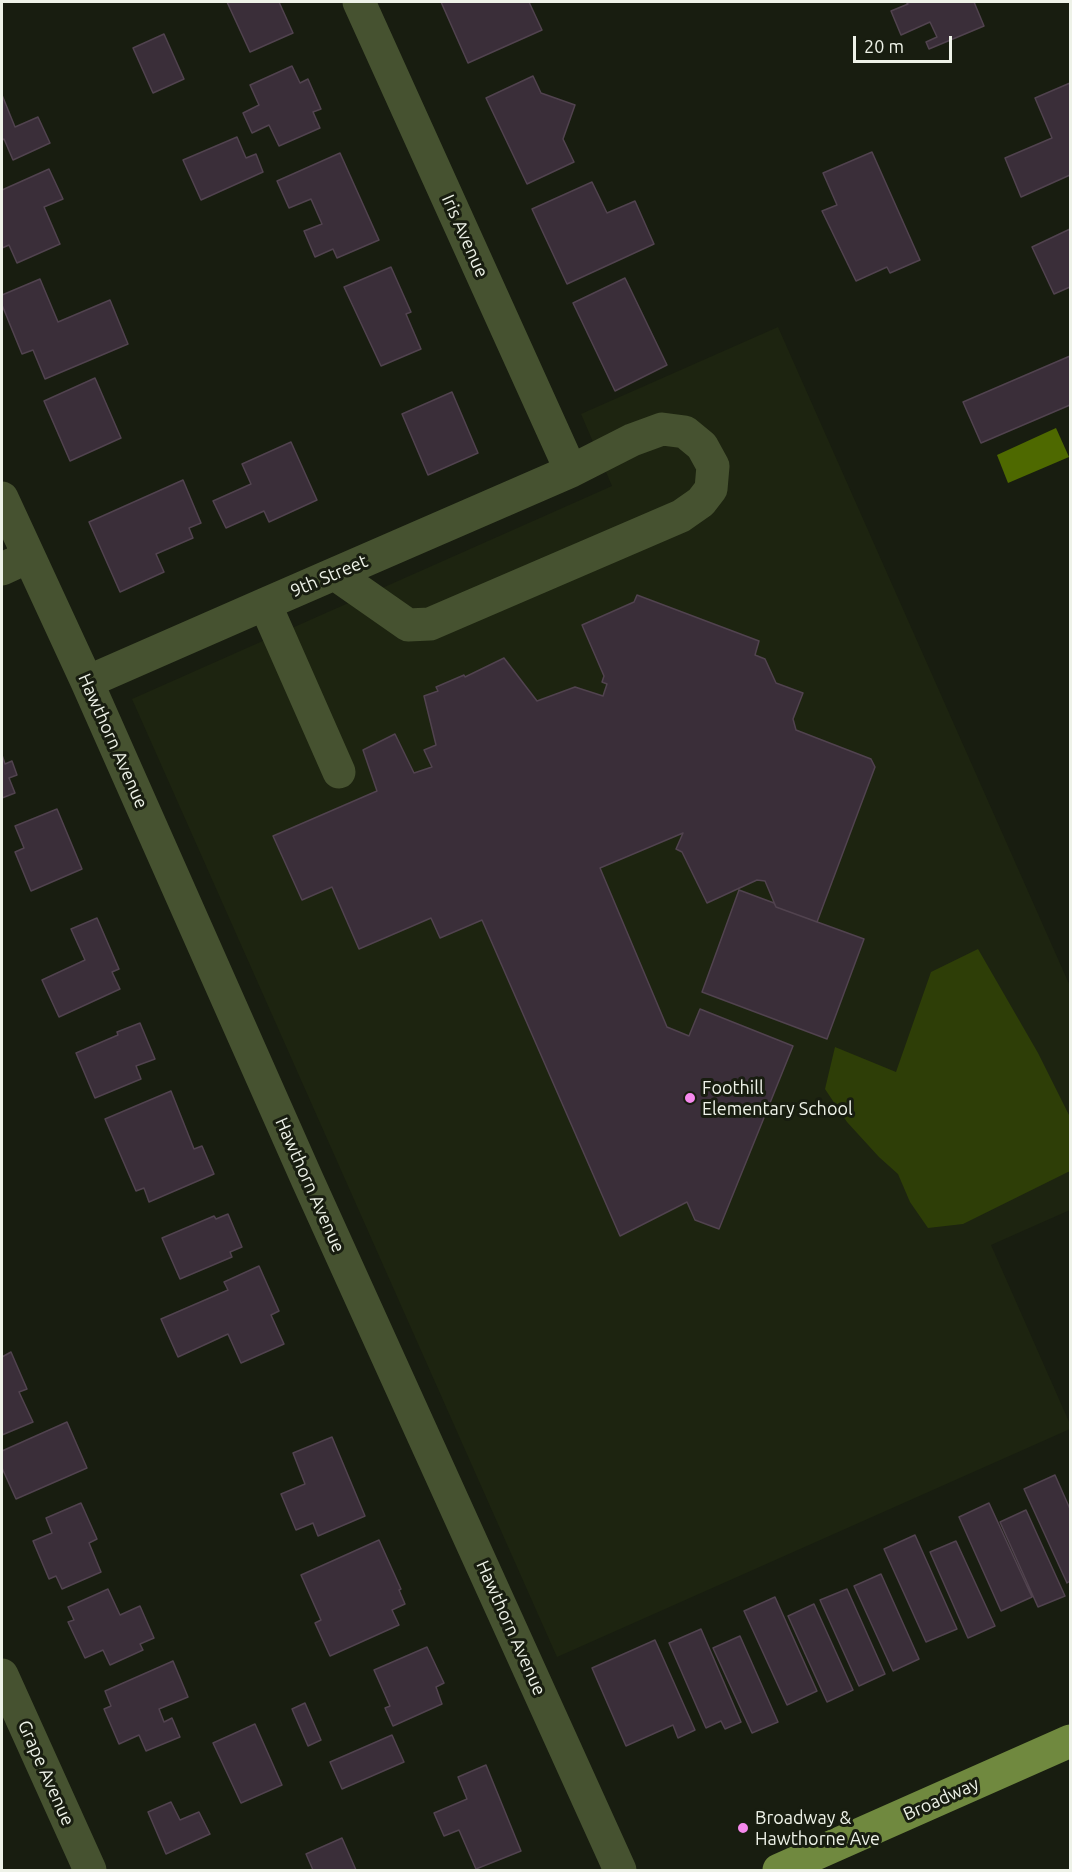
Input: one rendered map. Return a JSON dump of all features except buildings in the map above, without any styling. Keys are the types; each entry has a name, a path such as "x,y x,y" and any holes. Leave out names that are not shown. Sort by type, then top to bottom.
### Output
{"main road":[{"name":"Broadway","path":"779,1870 1071,1741"}],"street":[{"name":"Iris Avenue","path":"359,2 571,471"},
{"name":"9th Street","path":"87,682 571,471 632,440 662,429 686,432 702,446 713,466 711,489 700,502 681,516 430,624 408,625 335,574"},
{"name":"Hawthorn Avenue","path":"2,498 15,563 87,682 312,1189 620,1870"},
{"path":"265,604 339,772"},
{"name":"Grape Avenue","path":"2,1675 90,1870"}],"shaded area":[{"name":"Foothill Elementary School","path":"778,327 1070,986 1070,1210 991,1245 1070,1424 1070,1429 557,1657 132,699 612,486 581,414"},
{"path":"1056,428 1069,457 1008,483 997,455"},
{"path":"978,949 1038,1053 1070,1117 1070,1171 963,1224 928,1228 910,1202 898,1174 847,1122 825,1089 835,1047 896,1072 931,972"}],"place":[{"name":"Foothill Elementary School","path":"690,1098"},
{"name":"Broadway & Hawthorne Ave","path":"743,1828"}]}
